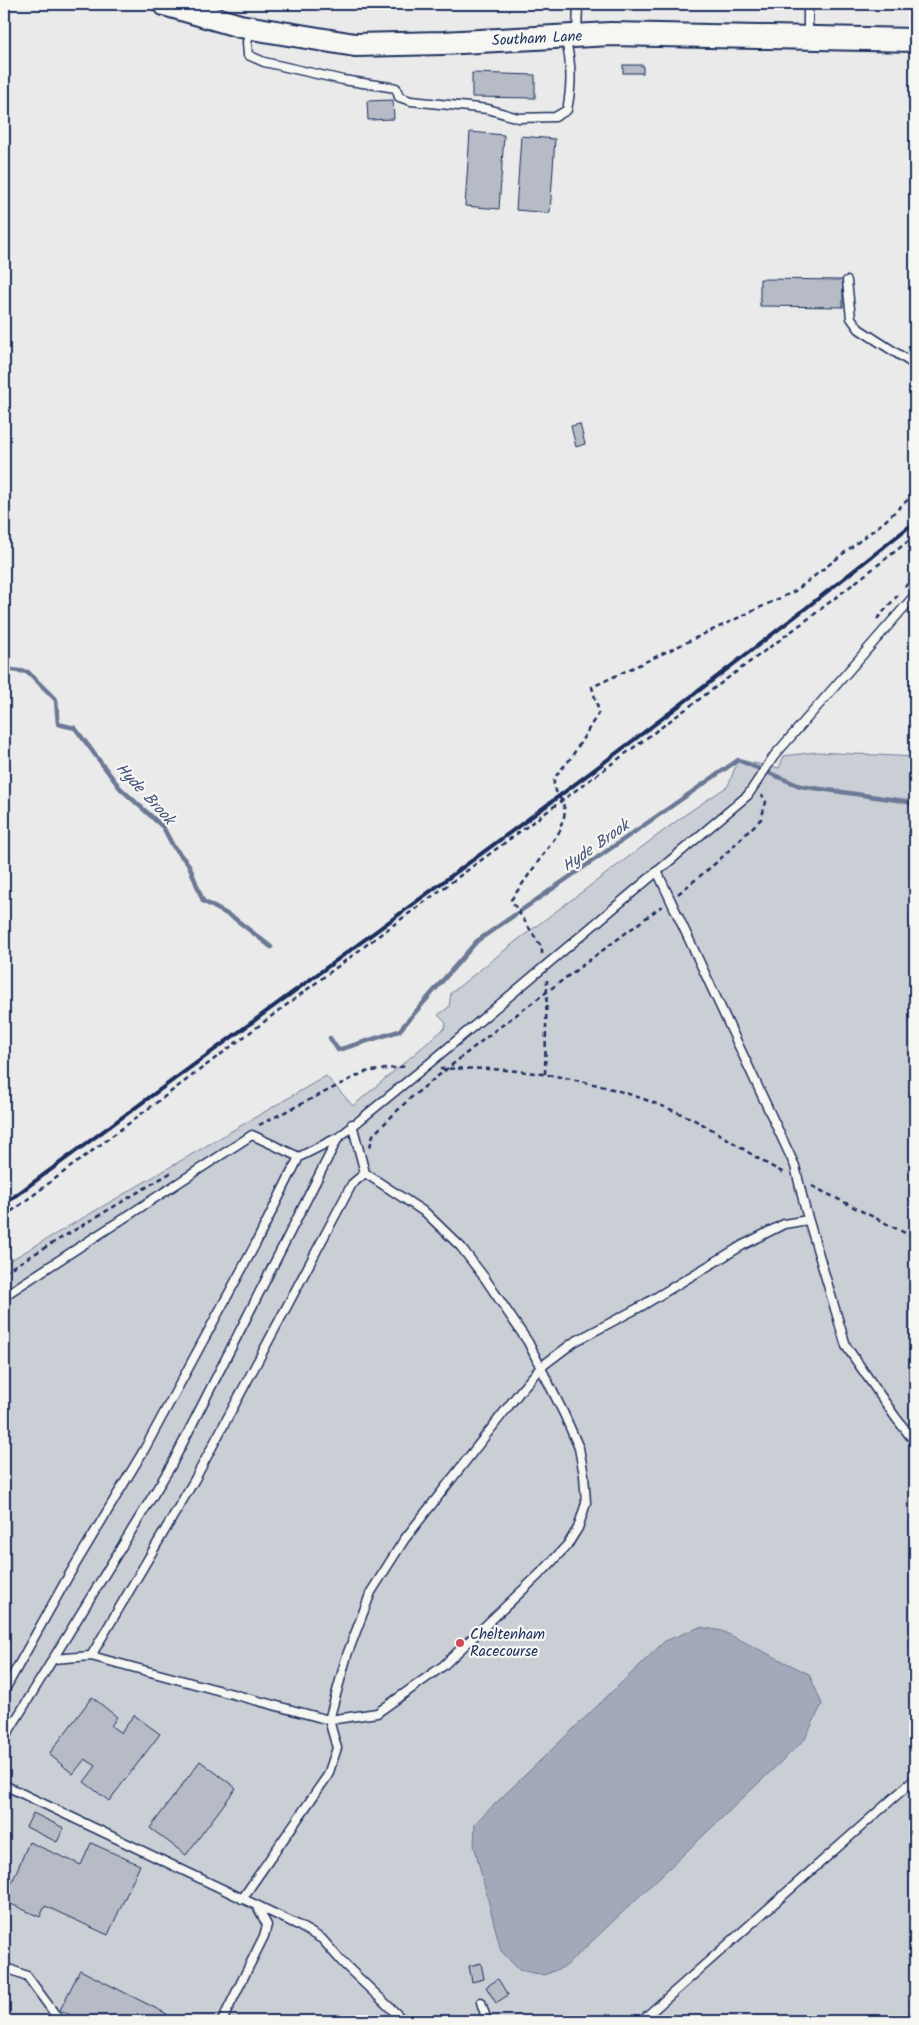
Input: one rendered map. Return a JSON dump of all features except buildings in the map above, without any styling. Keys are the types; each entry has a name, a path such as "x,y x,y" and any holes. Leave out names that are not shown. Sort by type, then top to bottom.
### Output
{"street":[{"name":"Southam Lane","path":"164,4 240,26 355,45 443,43 611,34 915,40"}],"lane":[{"path":"252,28 247,42 248,56 264,62 343,80 396,88 399,97 411,101 488,110 518,118 555,117 566,110 570,93 571,36 578,4"},
{"path":"808,4 808,38"},
{"path":"847,281 851,318 859,329 915,365"},
{"path":"4,1739 171,1466 338,1138 352,1124 431,1062 542,970 748,795 770,762 915,595"},
{"path":"657,871 795,1166 808,1220 846,1346 896,1418 911,1437 915,1439"},
{"path":"53,1659 91,1656 329,1720 377,1713 443,1666 568,1544 578,1528 586,1504 584,1475 578,1448 528,1342 484,1277 460,1247 426,1213 365,1174 352,1124"},
{"path":"4,1296 252,1135 299,1157"},
{"path":"4,1691 81,1554 144,1450 255,1245 299,1157 338,1138"},
{"path":"91,1656 195,1479 352,1184 365,1174"},
{"path":"242,1899 328,1775 337,1748 329,1720 347,1655 371,1592 404,1540 485,1435 541,1367 574,1342 640,1307 743,1245 784,1224 808,1220"},
{"path":"641,2021 915,1779"},
{"path":"4,1785 296,1924 322,1940 342,1962 404,2021"},
{"path":"222,2021 264,1936 267,1925 256,1905"},
{"path":"4,1967 27,1976 60,2021"},
{"path":"481,2002 487,2021"}],"path":[{"path":"545,1075 546,976 542,970 542,948 512,900 562,828 561,825 564,818 563,802 554,787 554,779 599,712 592,687 795,591 884,522 915,493"},
{"path":"4,1217 377,937 563,802 812,616 915,536"},
{"path":"365,1174 373,1135 408,1100 670,900 717,862 761,819 766,802 756,782"},
{"path":"431,1062 437,1069 487,1067 599,1085 662,1106 693,1119 798,1180 915,1238"}],"shaded area":[{"name":"Cheltenham Racecourse","path":"816,752 915,757 915,2021 4,2021 4,1264 326,1076 353,1106 445,1028 446,1023 438,1015 449,1007 451,993 515,942 686,814 728,786 738,760 779,768 784,756"}],"water":[{"path":"700,1627 722,1631 809,1674 822,1704 805,1739 566,1966 544,1975 519,1970 501,1951 474,1845 475,1823 665,1641"}],"waterway":[{"name":"Hyde Brook","path":"4,669 28,672 56,700 58,724 75,728 120,788 163,827 173,846 189,865 203,901 234,918 271,947"},
{"name":"Hyde Brook","path":"330,1038 338,1050 399,1031 477,941 738,760 800,786 915,804"}],"railway":[{"path":"4,1204 577,783 691,697 915,522"}],"place":[{"name":"Cheltenham Racecourse","path":"460,1643"}]}
